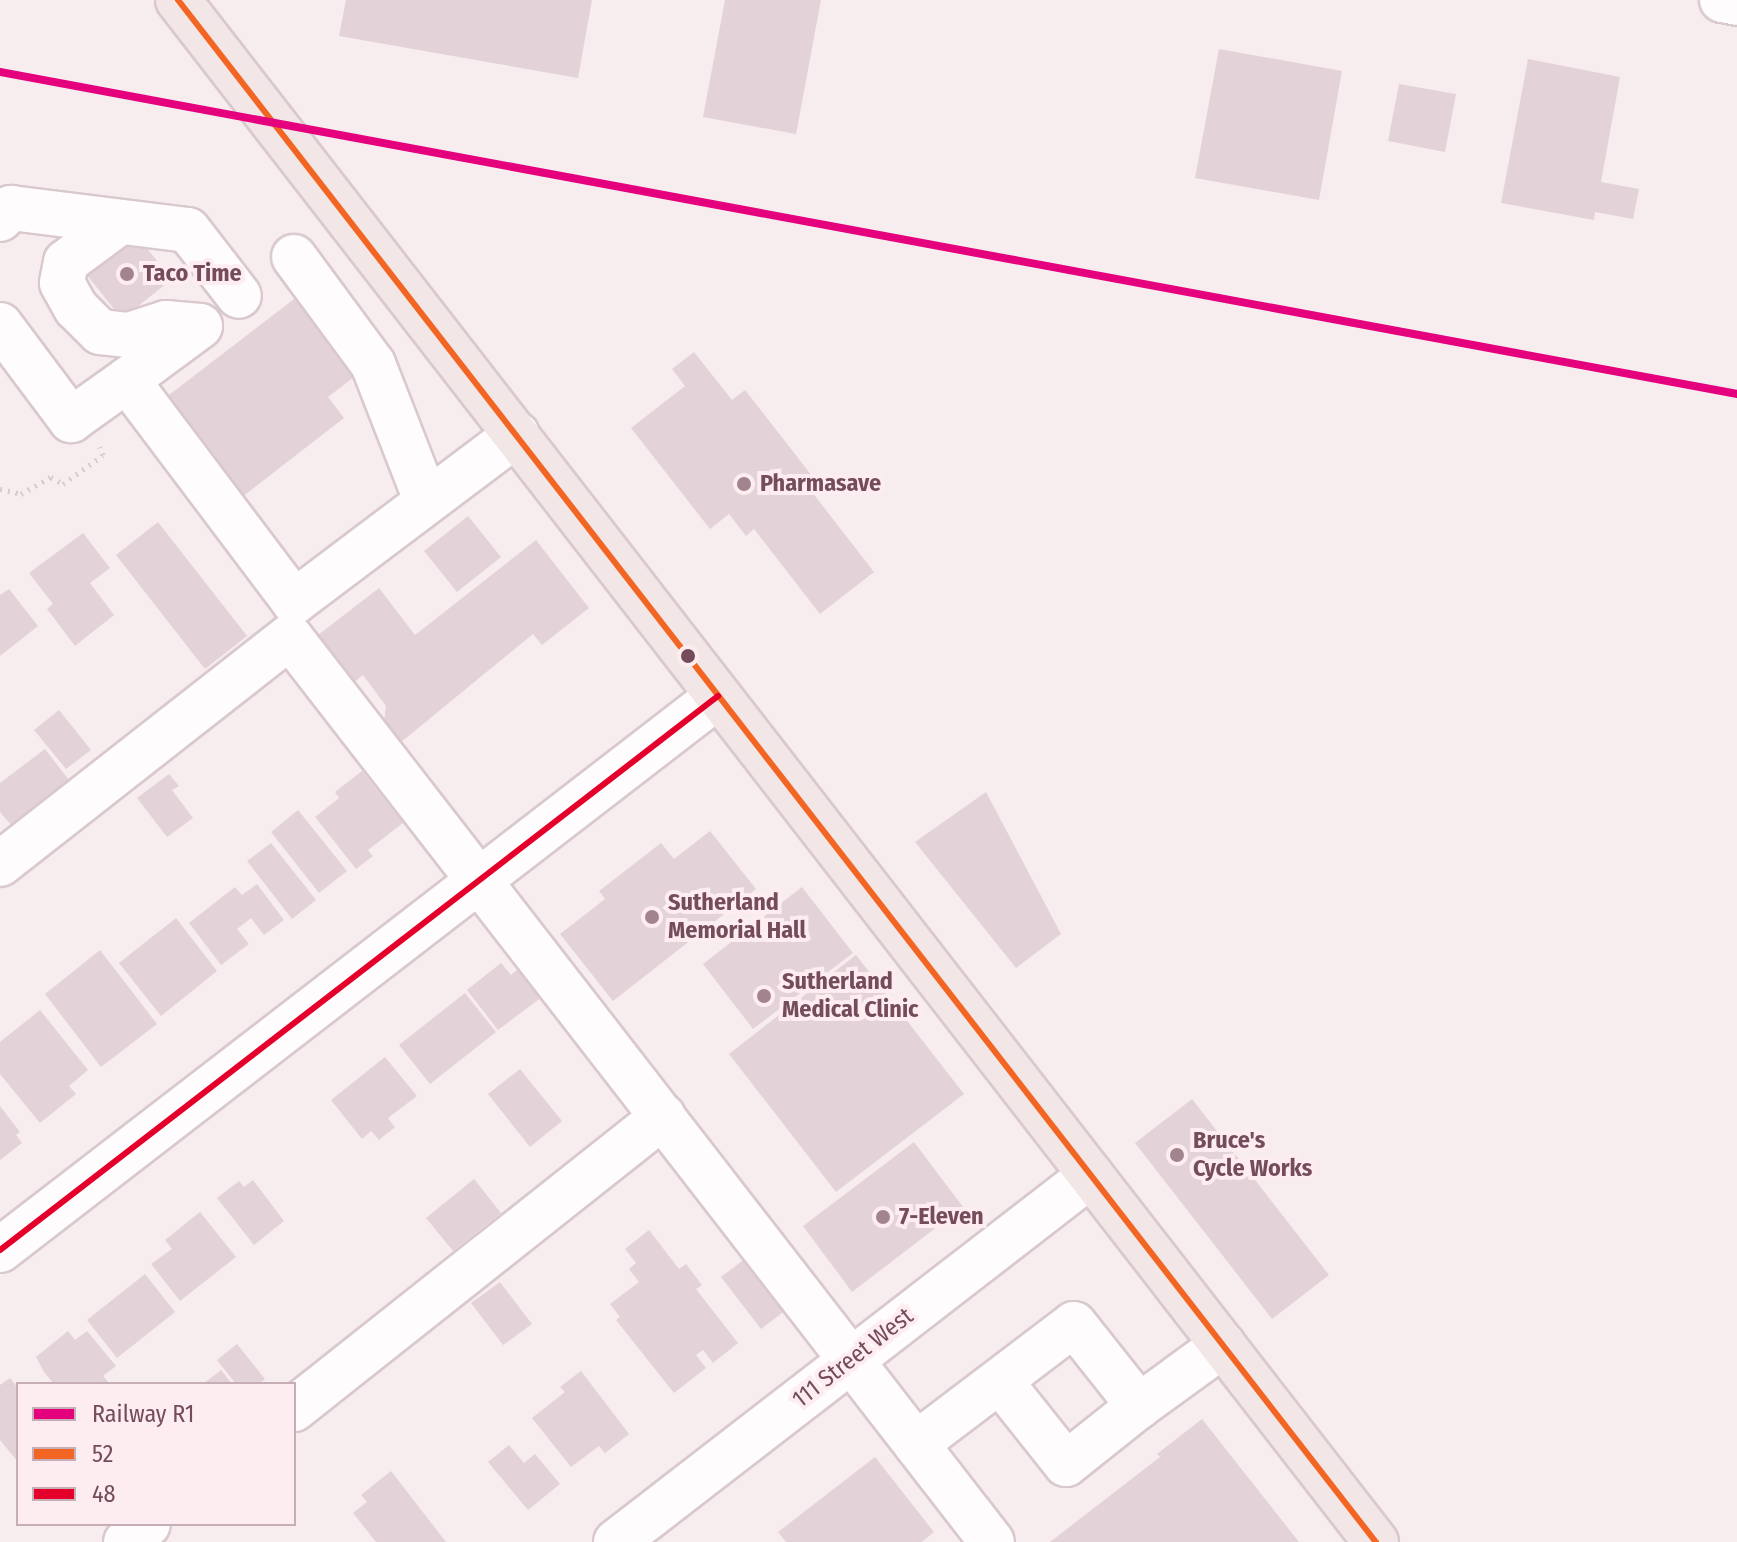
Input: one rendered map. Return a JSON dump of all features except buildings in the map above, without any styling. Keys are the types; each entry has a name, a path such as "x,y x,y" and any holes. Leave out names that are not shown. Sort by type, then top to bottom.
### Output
{"main road":[{"path":"178,0 1376,1542"}],"street":[{"path":"1722,0 1737,3"},
{"path":"0,219 11,208 188,230 239,296"},
{"path":"0,325 71,420 200,326 166,323 129,335 100,332 76,308 62,283 66,262 120,222"},
{"path":"294,257 373,364 426,500"},
{"path":"127,380 294,602 517,434"},
{"path":"0,864 290,637 992,1542"},
{"path":"0,1250 478,877 718,696"},
{"path":"296,1407 663,1117"},
{"name":"111 Street West","path":"616,1542 1091,1175"},
{"path":"916,1444 1074,1324 1139,1406"},
{"path":"1000,1381 1066,1464 1223,1345"},
{"path":"126,1542 146,1526"}],"path":[{"path":"0,489 21,494 51,477 63,484"}],"rail line":[{"name":"R1","path":"0,72 1737,394"}],"transit line":[{"name":"52","path":"178,0 1376,1542"},
{"name":"48","path":"0,1250 718,696"}],"place":[{"name":"Taco Time","path":"127,274"},
{"name":"Pharmasave","path":"744,484"},
{"name":"Sutherland Memorial Hall","path":"652,917"},
{"name":"Sutherland Medical Clinic","path":"764,996"},
{"name":"Bruce's Cycle Works","path":"1177,1155"},
{"name":"7-Eleven","path":"883,1217"}]}
